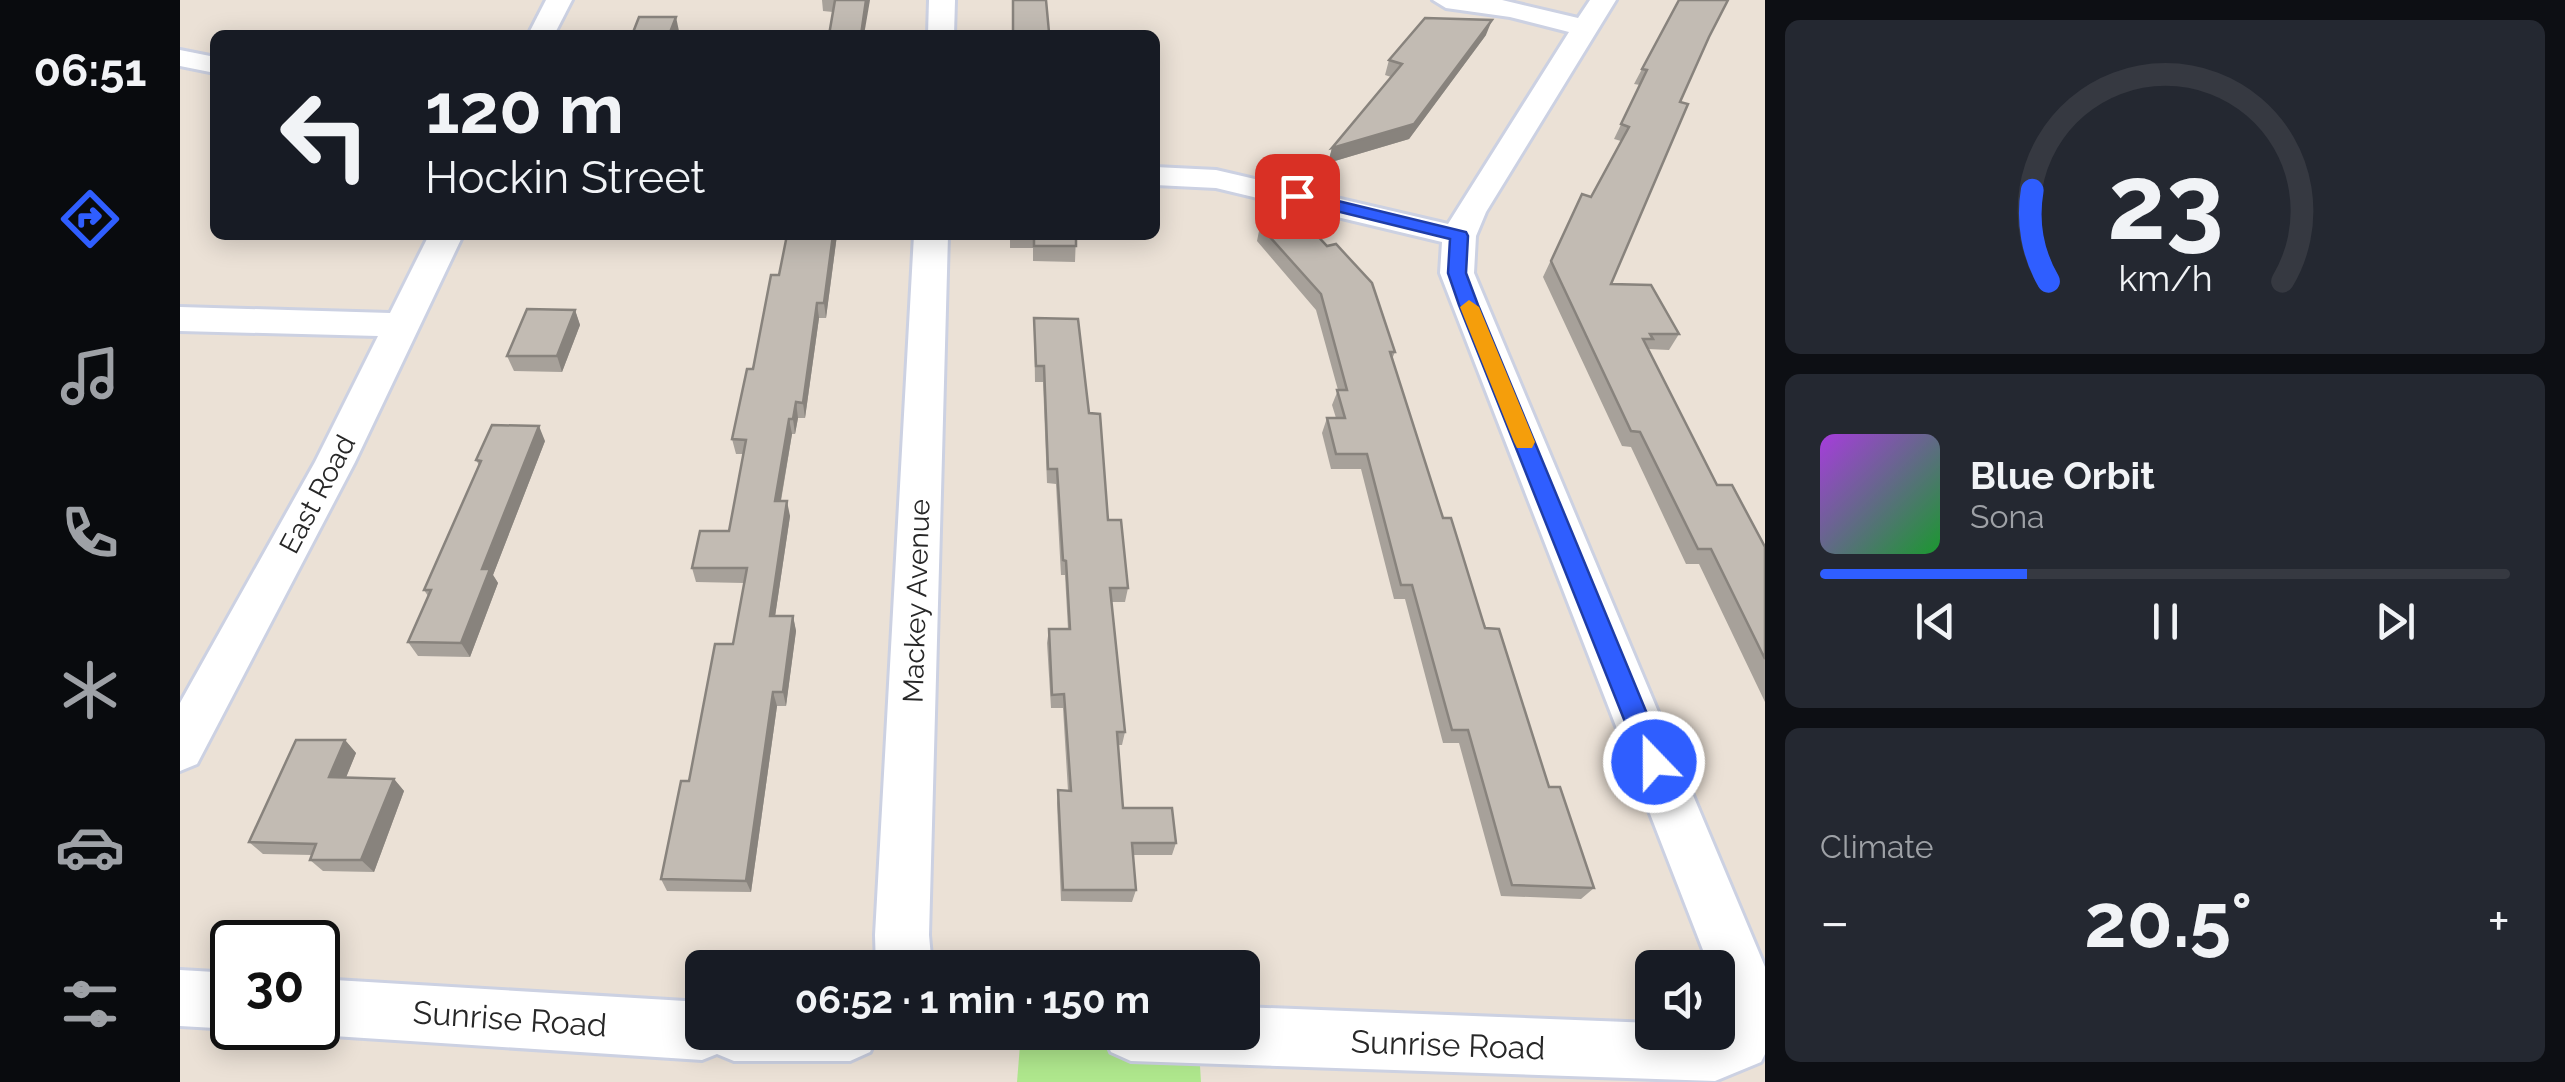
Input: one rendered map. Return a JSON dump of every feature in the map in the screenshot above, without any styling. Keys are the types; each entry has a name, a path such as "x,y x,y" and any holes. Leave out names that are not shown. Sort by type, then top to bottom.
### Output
{"street":[{"path":"544,30 559,0"},
{"path":"940,30 942,0"},
{"path":"1160,176 1216,179 1460,236 1470,212 1594,14 1446,0"},
{"path":"180,58 210,64"},
{"name":"Sunrise Road","path":"1260,1037 1715,1052 1741,1042 1748,1021 1740,974 1468,305 1457,273 1460,236"},
{"name":"East Road","path":"180,749 335,462 444,240"},
{"name":"Mackey Avenue","path":"905,950 931,240"},
{"path":"180,319 404,324"},
{"path":"180,998 210,1000"},
{"name":"Sunrise Road","path":"340,1008 685,1029"}],"green space":[{"path":"1020,1050 1199,1050 1201,1082 1017,1082"}],"building":[{"path":"835,0 866,0 862,30 830,30"},
{"path":"1013,0 1046,0 1049,30 1013,30"},
{"path":"1679,0 1728,0 1680,102 1688,104 1611,284 1651,285 1679,334 1650,334 1653,339 1643,339 1717,485 1732,485 1765,547 1765,659 1711,549 1698,549 1640,432 1631,431 1551,261 1582,194 1591,197 1629,127 1621,124 1647,70 1642,69"},
{"path":"639,17 676,17 671,30 634,30"},
{"path":"1425,18 1492,20 1414,124 1332,148 1402,64 1389,60"},
{"path":"1300,217 1327,246 1336,244 1372,283 1443,518 1451,518 1485,628 1499,629 1549,787 1560,787 1594,888 1512,885 1468,730 1452,730 1412,585 1401,585 1367,454 1336,454 1327,418 1345,418 1337,390 1347,390 1321,294 1260,226"},
{"path":"786,240 832,240 824,303 817,303 803,403 796,402 793,419 789,419 775,501 787,501 770,616 793,616 783,692 773,692 746,881 661,879 681,781 689,781 715,644 733,644 747,568 692,568 700,531 729,531 746,440 732,439 747,369 753,369 771,275 779,275"},
{"path":"1034,240 1076,240 1076,246 1034,246"},
{"path":"527,309 575,310 557,356 507,356"},
{"path":"1034,318 1078,319 1089,413 1100,414 1108,520 1121,520 1128,588 1110,588 1125,732 1117,732 1123,808 1172,808 1176,843 1132,843 1136,890 1063,890 1058,790 1071,791 1064,694 1052,695 1049,629 1070,629 1057,469 1048,469 1044,366 1036,366"},
{"path":"492,425 539,426 482,569 490,569 461,643 408,642 431,590 424,590 481,461 476,460"},
{"path":"296,740 345,740 329,777 394,779 361,860 310,860 316,844 249,842"}],"slow traffic":[{"path":"1469,307 1524,442"}],"route":[{"path":"1297,196 1460,236 1457,273 1468,305 1654,762"}]}
